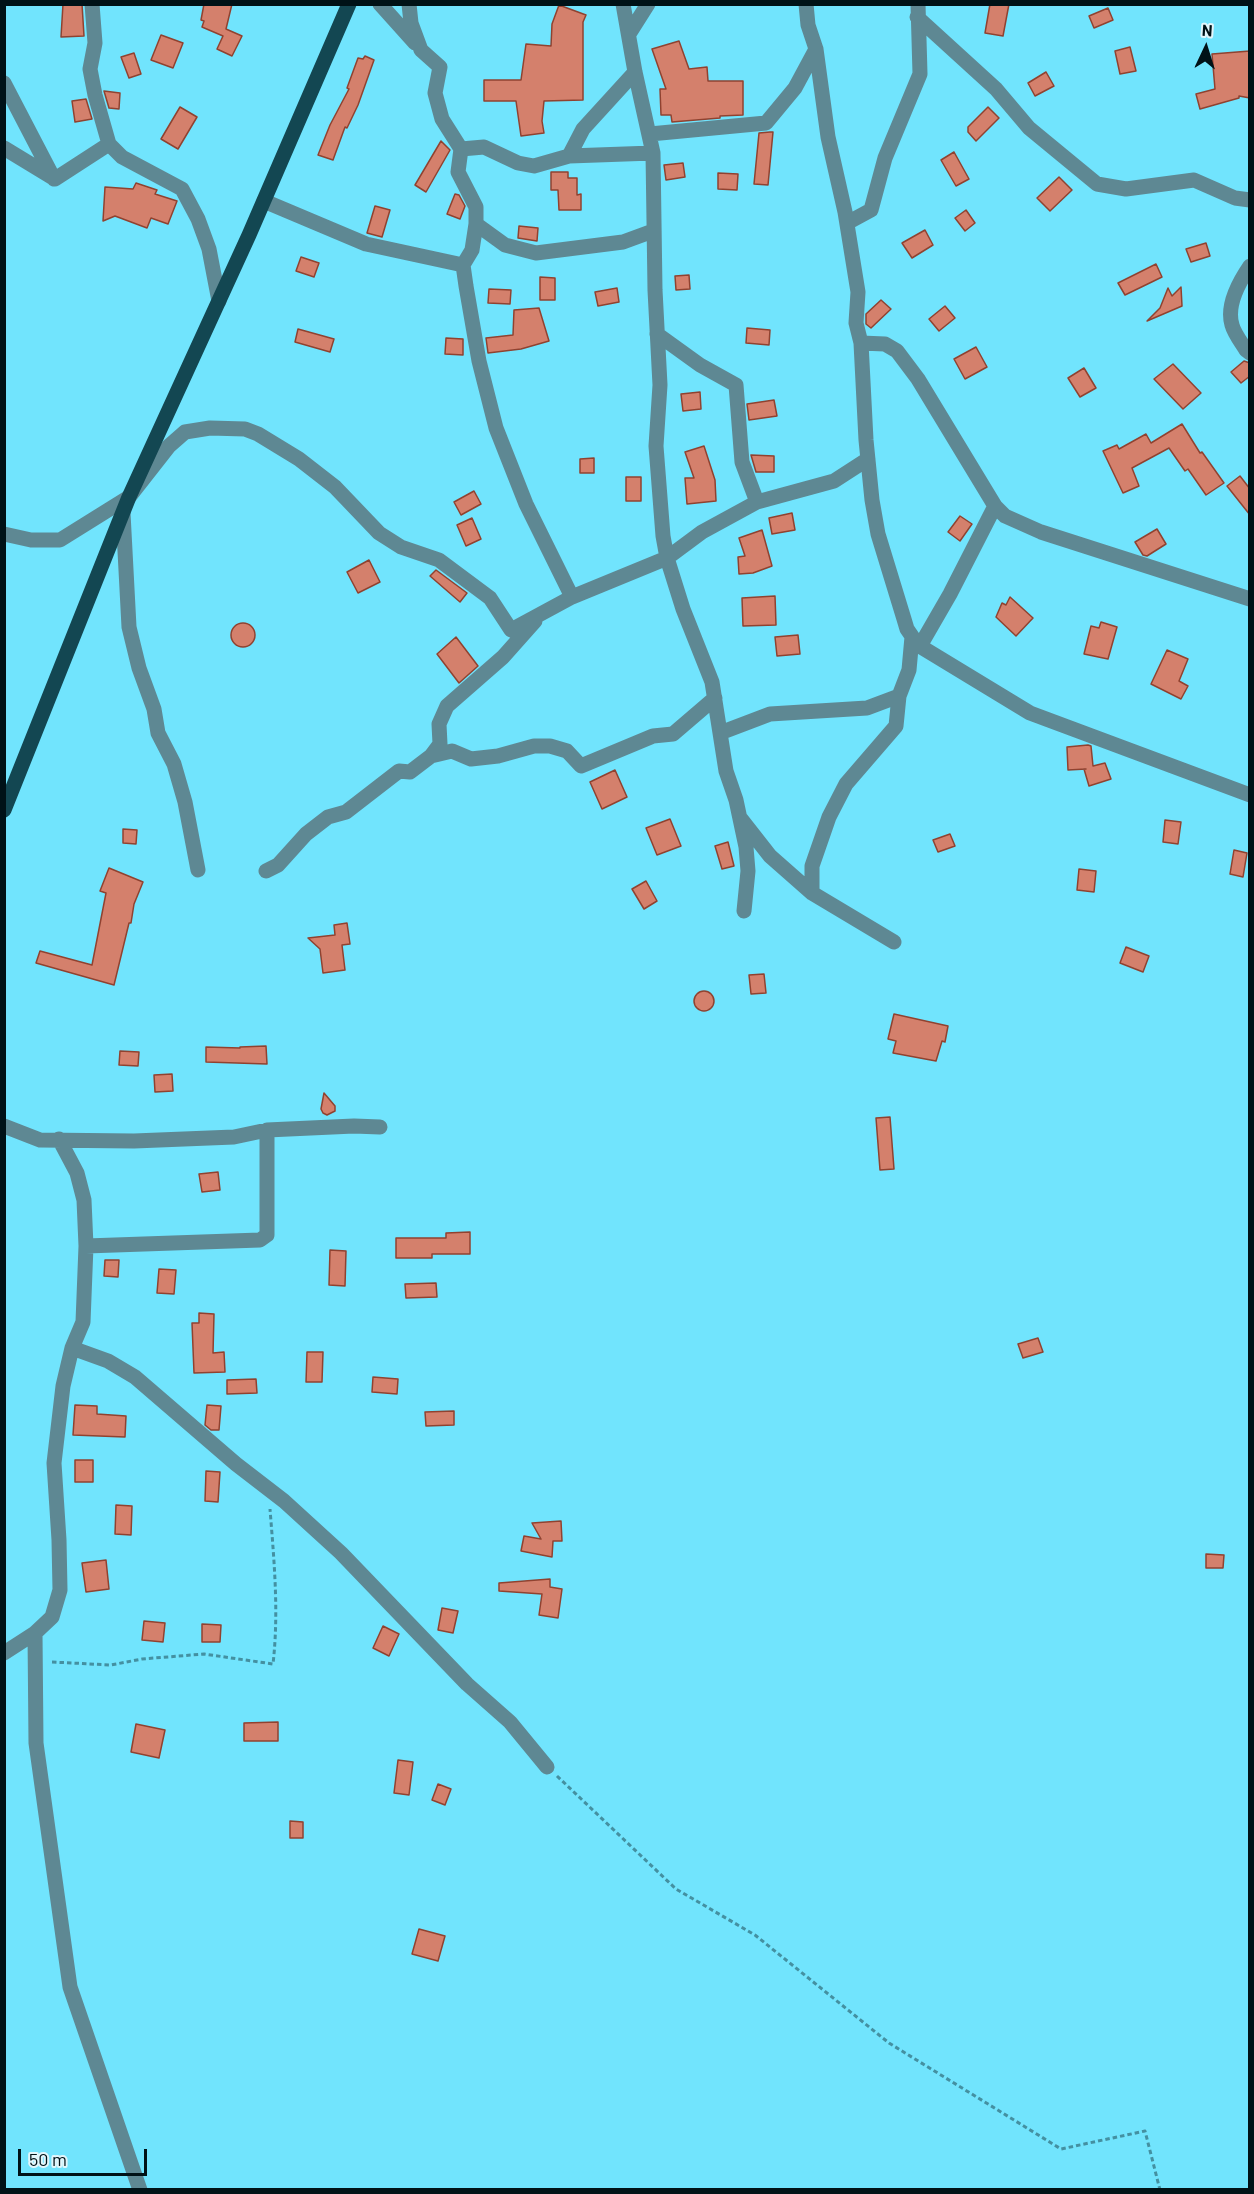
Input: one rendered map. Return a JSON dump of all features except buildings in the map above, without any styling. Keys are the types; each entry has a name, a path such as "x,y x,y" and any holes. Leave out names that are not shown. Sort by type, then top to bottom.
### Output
{"main road":[{"path":"4,810 9,783 129,497 219,302 350,4"}],"street":[{"path":"92,4 95,43 90,69 109,144 122,157 182,189 198,219 209,249 219,302"},
{"path":"380,4 421,50 440,67 435,93 442,119 461,149 458,172 476,207 477,224 472,250 464,265 479,362 496,428 526,504 572,597"},
{"path":"409,4 411,23 421,50"},
{"path":"623,4 653,153 653,231 660,385 656,446 663,536 667,558 683,609 712,682 726,771 736,800 746,847 748,871 744,911"},
{"path":"628,34 648,4"},
{"path":"806,4 808,25 816,49 828,137 847,223 858,292 856,323 861,343 868,459 878,534 904,619 916,641 1030,713 1250,795"},
{"path":"847,223 871,210 885,158 920,74 917,11"},
{"path":"917,11 996,88 1029,128 1097,184 1126,189 1194,180 1235,198 1250,200"},
{"path":"650,134 766,123 795,88 816,49"},
{"path":"569,156 583,129 635,72"},
{"path":"4,83 55,179"},
{"path":"55,179 109,144"},
{"path":"461,149 484,147 518,163 534,166 569,156 653,153"},
{"path":"4,148 55,179"},
{"path":"264,201 366,244 464,265"},
{"path":"477,224 505,245 536,253 623,242 653,231"},
{"path":"1250,266 1237,285 1231,324 1250,353"},
{"path":"657,334 700,365 736,385 742,462 757,502"},
{"path":"861,343 885,344 897,351 918,379 995,506 1005,516 1041,532 1250,599"},
{"path":"4,534 31,540 60,540 129,497 169,446 185,432 210,428 245,429 258,434 299,459 335,488 379,533 401,547 439,560 490,598 511,630 572,597 667,558 702,532 757,502 834,481 868,459"},
{"path":"812,893 812,867 829,817 846,784 896,726 899,696 909,670 916,641 950,594 995,506"},
{"path":"123,513 129,627 139,668 154,709 158,733 177,774 185,802 198,870"},
{"path":"266,871 278,865 306,834 328,817 346,812 399,771 410,772 431,756 440,744 439,724 447,706 503,657 542,614"},
{"path":"720,733 771,714 867,708 899,696"},
{"path":"431,756 452,751 471,759 498,756 534,746 550,746 567,751 581,766 653,736 673,734 715,698"},
{"path":"739,816 770,856 812,893 894,942"},
{"path":"4,1126 40,1140 158,1141 234,1137 267,1130 380,1127"},
{"path":"86,1246 260,1240 267,1235 265,1176 267,1130"},
{"path":"4,1653 35,1633 52,1617 60,1590 54,1463 63,1386 72,1348 83,1322 86,1246 84,1200 77,1173 59,1139"},
{"path":"72,1348 108,1361 135,1377 269,1489 341,1553 467,1684 510,1722 547,1767"},
{"path":"35,1633 36,1743 70,1987 140,2190"}],"path":[{"path":"35,1661 111,1665 142,1659 204,1654 273,1664 276,1635 269,1489"},
{"path":"547,1767 676,1889 755,1935 889,2043 1061,2149 1146,2132 1160,2190"}]}
